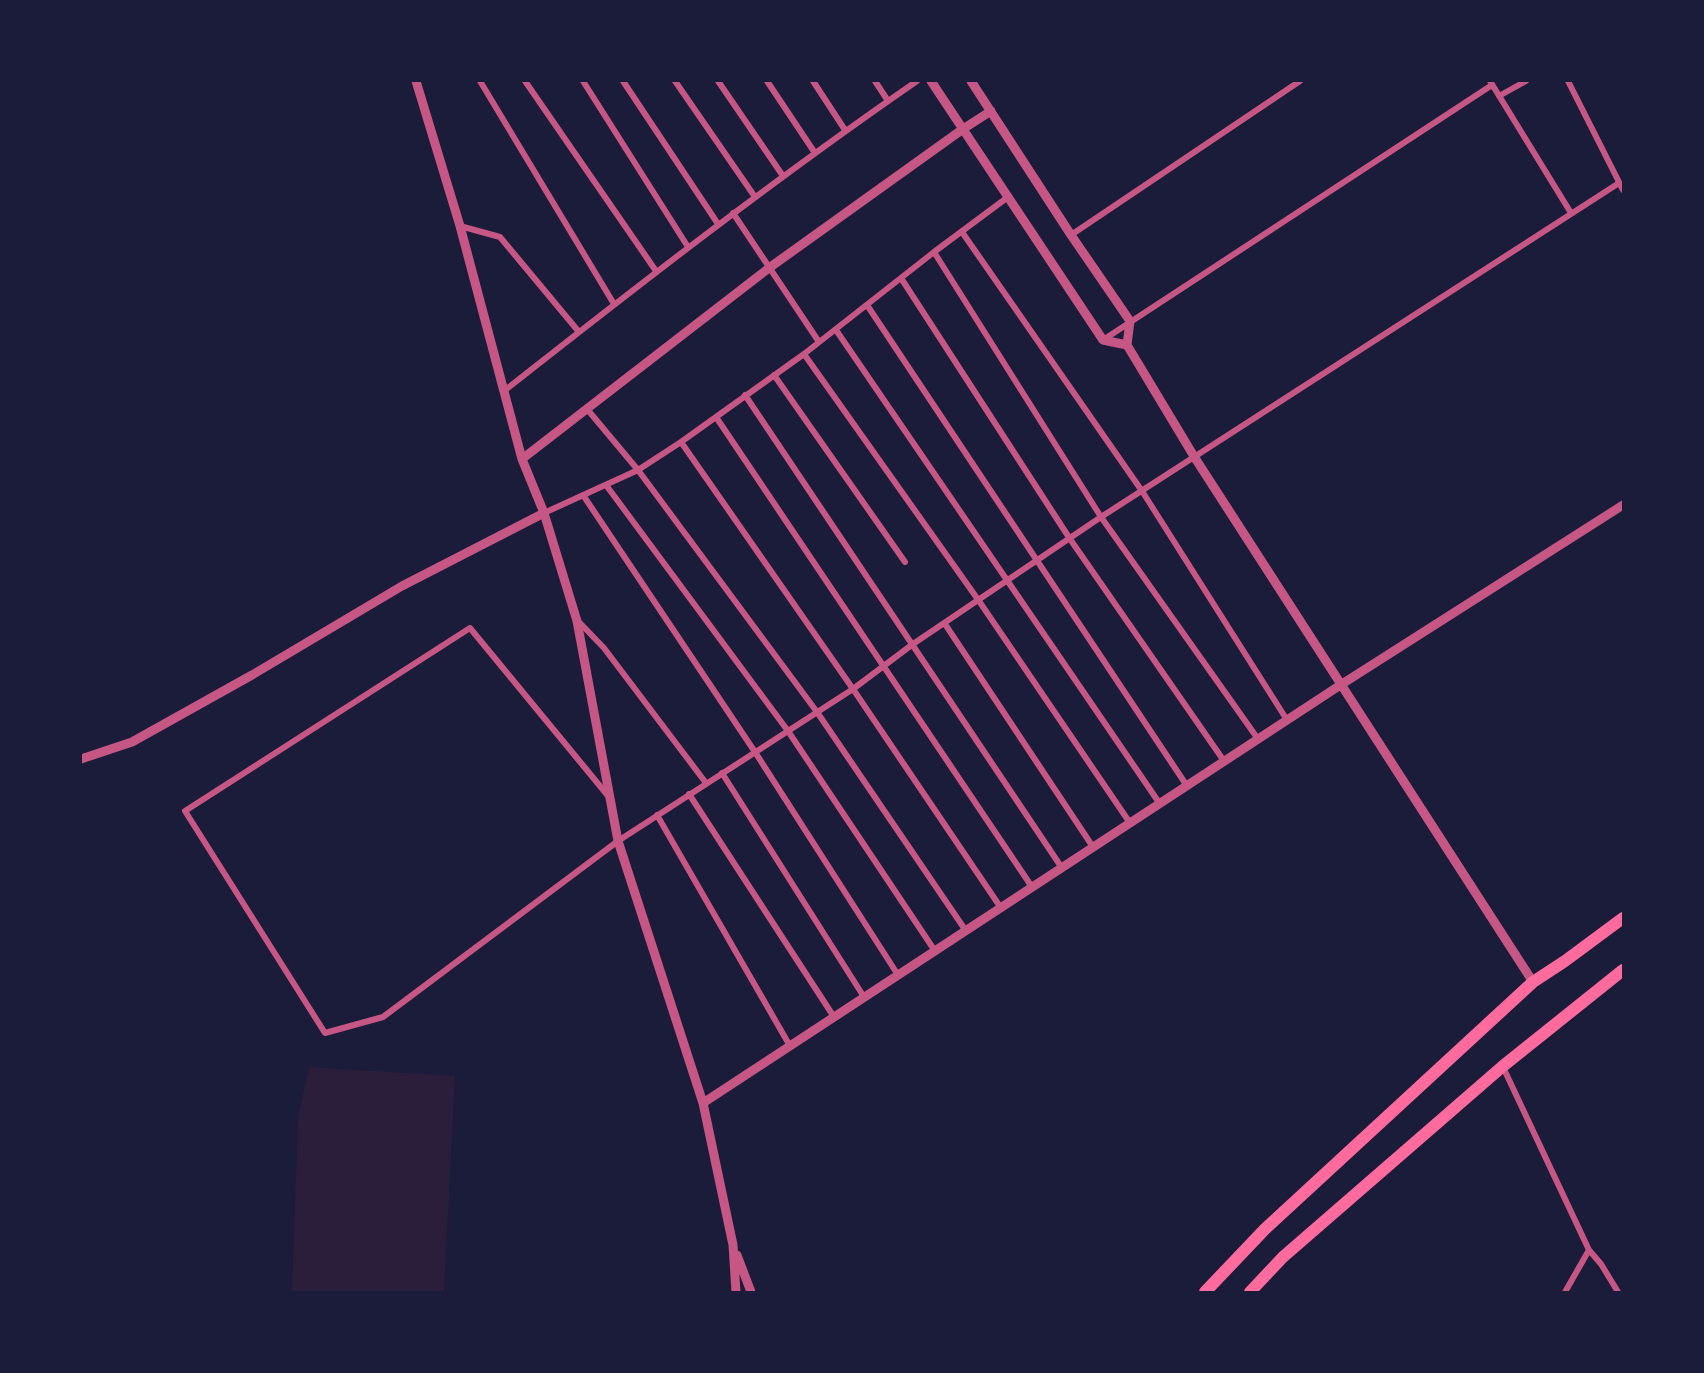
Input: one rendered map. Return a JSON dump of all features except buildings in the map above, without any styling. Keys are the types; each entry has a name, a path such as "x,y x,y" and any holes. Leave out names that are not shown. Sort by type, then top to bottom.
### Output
{"highway":[{"path":"1205,1292 1265,1229 1533,982 1623,918"},
{"path":"1250,1292 1283,1257 1503,1066 1623,970"}],"street":[{"path":"417,81 460,226 522,459 544,513 577,621 618,841 703,1103 733,1245 736,1292"},
{"path":"480,81 614,304"},
{"path":"525,81 656,271"},
{"path":"583,81 688,247"},
{"path":"623,81 718,224"},
{"path":"675,81 755,197"},
{"path":"718,81 783,177"},
{"path":"767,81 815,153"},
{"path":"813,81 845,130"},
{"path":"875,81 888,101"},
{"path":"504,391 718,224 845,130 917,81"},
{"path":"931,81 1104,340 1127,345"},
{"path":"971,81 1130,321 1127,345 1195,458 1533,982"},
{"path":"1071,235 1300,81"},
{"path":"1499,96 1526,81"},
{"path":"1568,81 1623,190"},
{"path":"1104,340 1491,83 1571,213"},
{"path":"522,459 769,268 991,111"},
{"path":"611,799 470,628 185,811 325,1033 383,1017 618,841 852,689 913,644 1142,491 1619,183"},
{"path":"81,759 132,742 252,675 402,586 544,513 638,470 804,354 1008,197"},
{"path":"734,213 819,342"},
{"path":"460,226 500,237 579,332"},
{"path":"962,232 1142,491 1287,720"},
{"path":"934,252 1101,518 1258,739"},
{"path":"901,278 1070,539 1224,761"},
{"path":"867,305 1187,786"},
{"path":"836,330 1160,804"},
{"path":"804,354 979,601 1130,823"},
{"path":"774,375 904,562"},
{"path":"746,395 1062,868"},
{"path":"587,409 638,470 817,712 966,931"},
{"path":"716,417 1032,887"},
{"path":"681,442 1001,908"},
{"path":"606,485 788,731 935,951"},
{"path":"583,495 755,752 898,975"},
{"path":"703,1103 1341,684 1623,505"},
{"path":"577,621 604,648 706,783"},
{"path":"945,624 1093,847"},
{"path":"722,772 864,998"},
{"path":"689,794 834,1017"},
{"path":"657,815 790,1046"},
{"path":"1503,1066 1589,1250 1601,1264 1618,1292"},
{"path":"733,1245 751,1292"},
{"path":"1564,1292 1589,1250"}],"shaded area":[{"path":"309,1067 455,1076 444,1292 292,1292 298,1117"}]}
